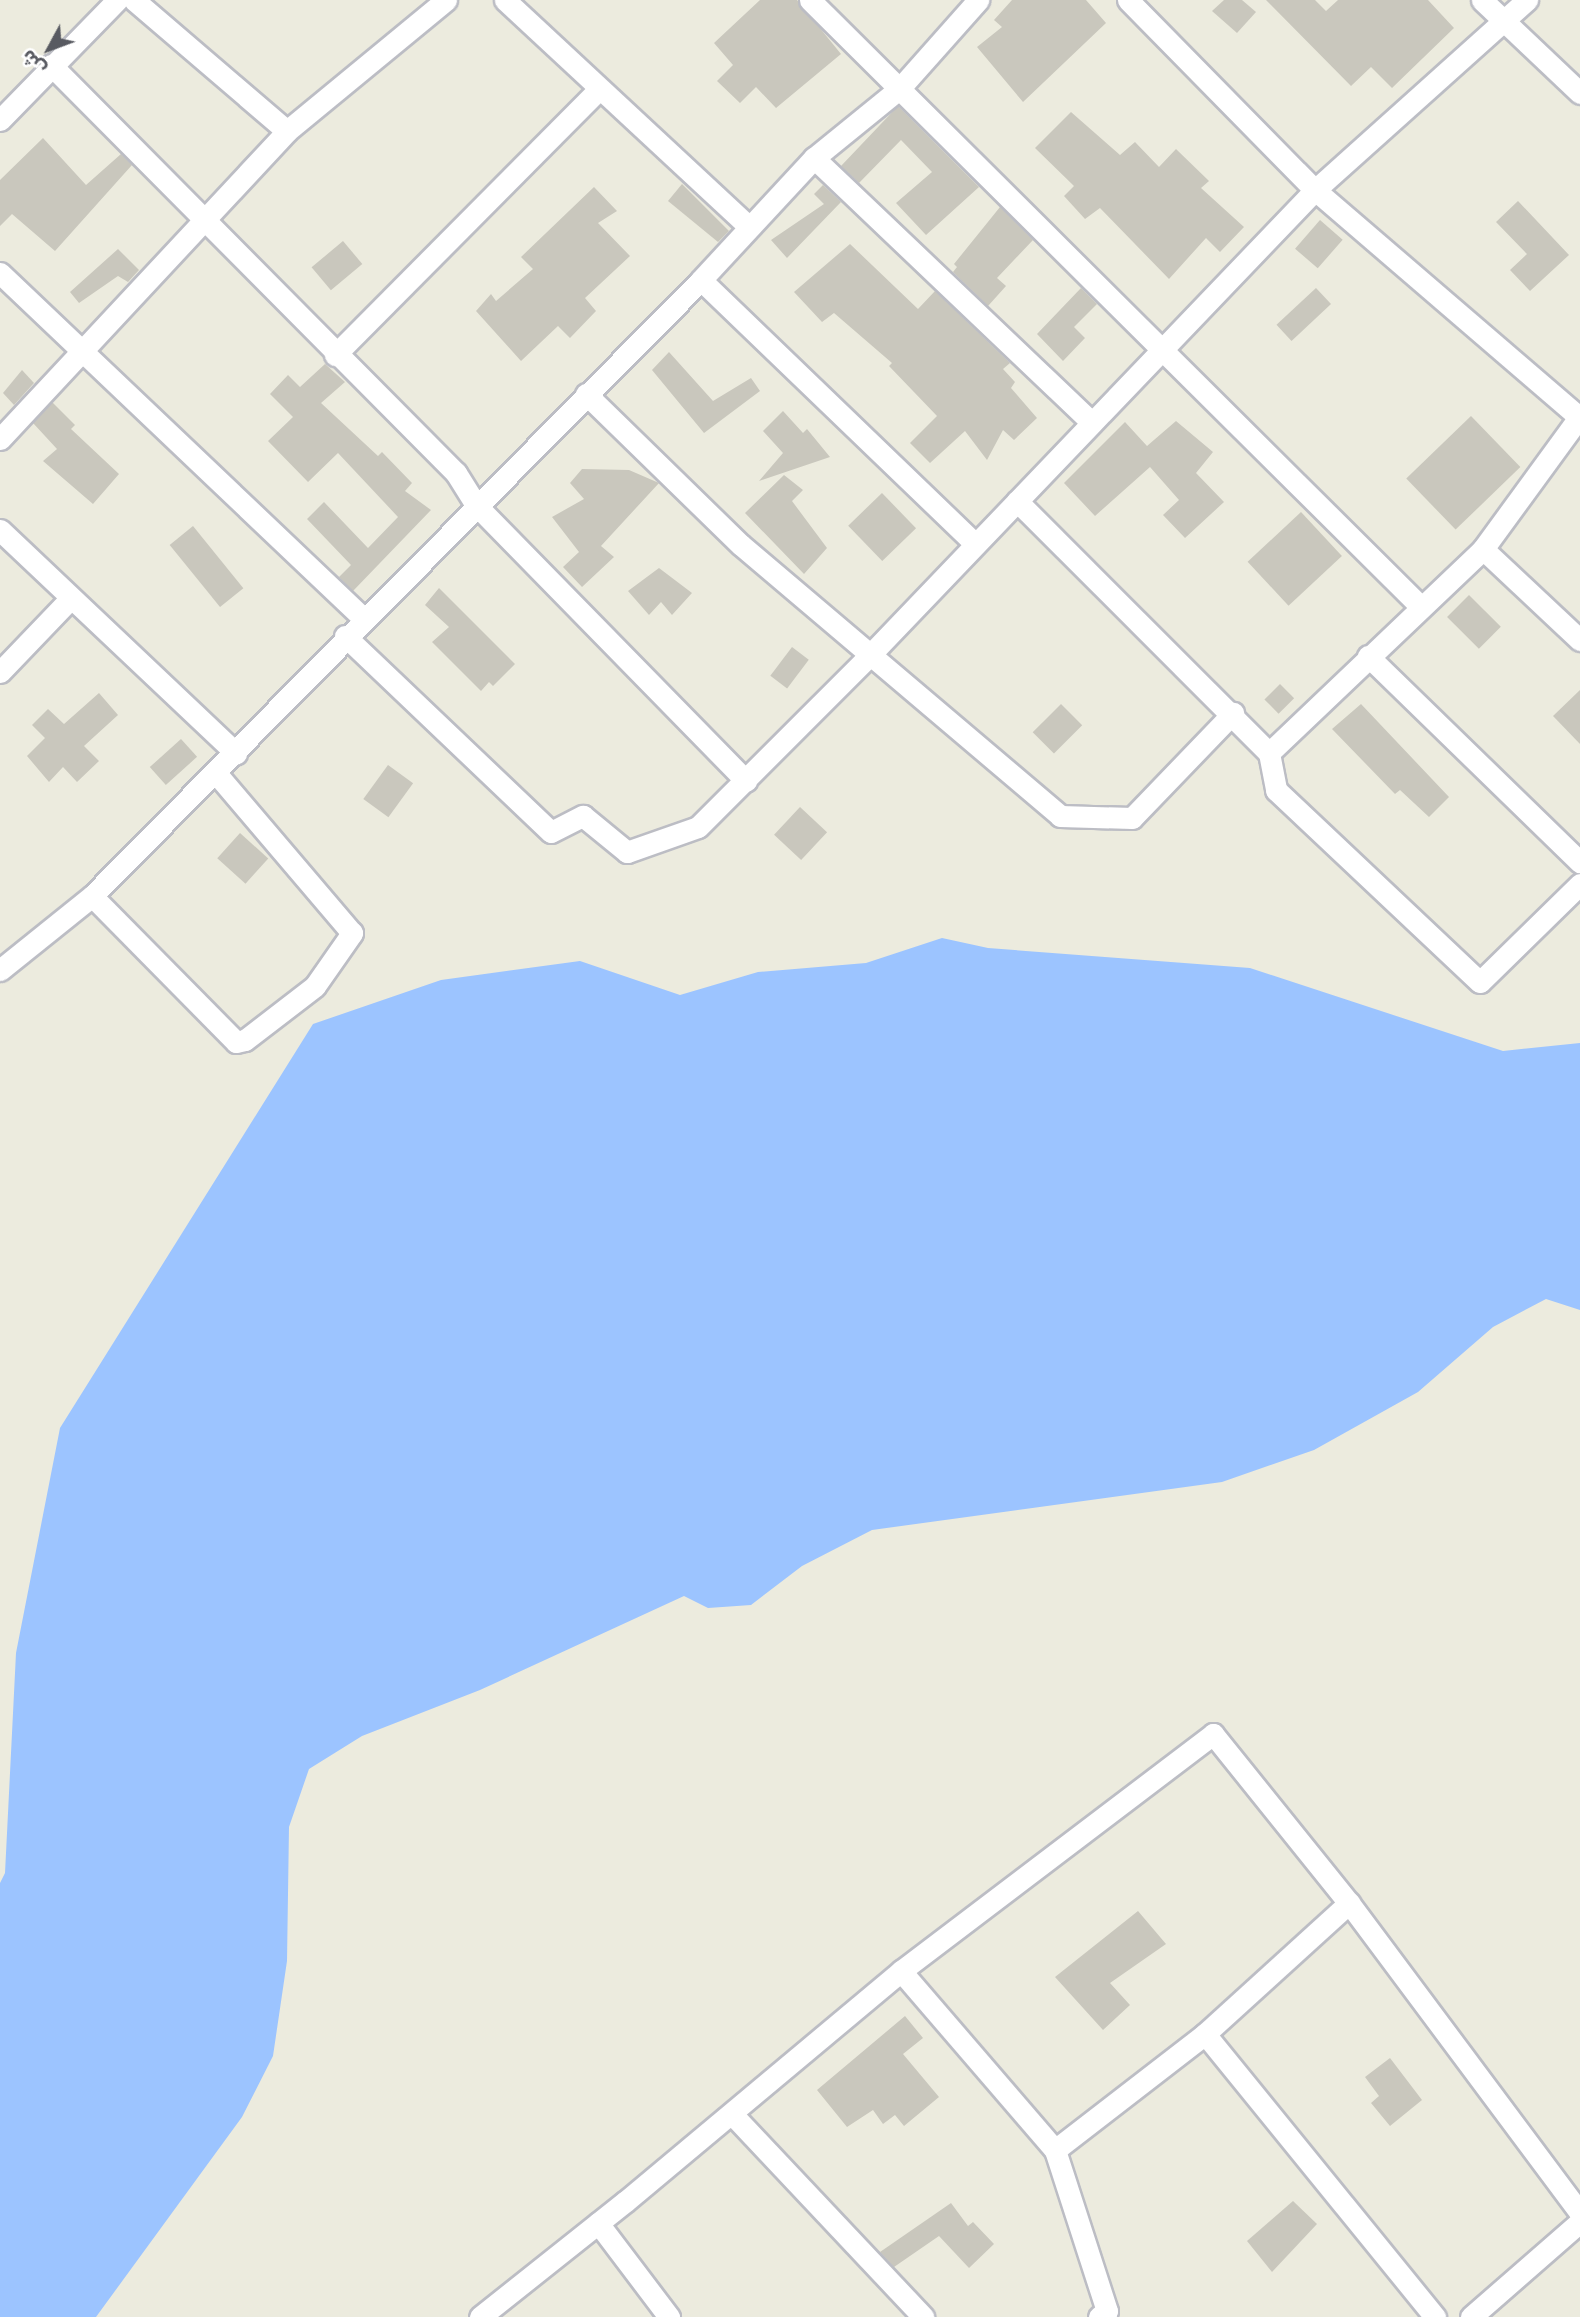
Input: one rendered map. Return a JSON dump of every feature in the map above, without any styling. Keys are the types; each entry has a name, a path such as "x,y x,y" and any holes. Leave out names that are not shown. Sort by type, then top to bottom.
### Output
{"street":[{"path":"0,120 117,0"},
{"path":"134,0 287,131"},
{"path":"0,439 82,347 287,131 446,0"},
{"path":"505,0 598,90 748,226"},
{"path":"810,0 1421,607"},
{"path":"0,970 92,896 236,753 345,636 701,280 748,226 814,158 900,88 978,0"},
{"path":"1128,0 1315,190 1580,417 1483,549 1269,753"},
{"path":"1482,0 1580,93"},
{"path":"345,636 551,832 583,816 627,852 698,827 869,656 1315,190 1505,23 1527,0"},
{"path":"51,65 335,355 456,473 475,505 746,781"},
{"path":"335,355 598,90"},
{"path":"814,158 1091,422"},
{"path":"0,273 82,347 363,618"},
{"path":"701,280 975,544"},
{"path":"586,394 741,545 1060,816 1132,818 1233,713"},
{"path":"1017,501 1233,713 1269,753 1276,790 1480,982 1580,884"},
{"path":"0,530 69,600 236,753"},
{"path":"1483,549 1580,640"},
{"path":"0,672 69,600"},
{"path":"1368,656 1580,862"},
{"path":"92,896 236,1042 246,1041 315,986 352,933 215,772"},
{"path":"480,2317 732,2114 901,1971 1213,1734 1349,1903 1580,2213"},
{"path":"1055,2150 1205,2034 1349,1903"},
{"path":"901,1971 1055,2150 1107,2311 1099,2317"},
{"path":"1205,2034 1435,2317"},
{"path":"732,2114 923,2317"},
{"path":"1471,2317 1580,2222"},
{"path":"598,2224 669,2317"}],"water":[{"path":"942,938 988,948 1250,968 1503,1051 1580,1043 1580,1310 1546,1299 1493,1327 1418,1392 1314,1450 1222,1482 872,1530 802,1566 751,1605 708,1608 684,1596 480,1690 362,1736 309,1769 289,1827 287,1961 273,2056 242,2117 96,2317 0,2317 0,1883 5,1873 16,1653 60,1428 313,1024 441,980 580,961 680,995 758,972 866,963"}],"building":[{"path":"760,0 797,0 841,54 776,108 756,87 740,103 717,81 733,65 714,43"},
{"path":"1012,0 1086,0 1106,23 1023,102 977,47 1002,27 994,20"},
{"path":"1224,0 1242,0 1256,12 1237,33 1212,11"},
{"path":"1266,0 1315,0 1326,11 1338,0 1428,0 1454,28 1392,88 1371,67 1351,86"},
{"path":"898,106 979,187 926,235 896,203 932,172 901,140 859,183 841,166"},
{"path":"1071,112 1120,155 1135,142 1159,167 1176,149 1209,181 1201,188 1244,227 1220,252 1206,238 1169,279 1100,208 1085,219 1064,196 1074,186 1035,148"},
{"path":"43,138 86,185 121,154 132,165 55,251 12,214 0,226 0,180"},
{"path":"682,184 729,231 718,242 668,201"},
{"path":"823,185 841,202 787,258 771,240 824,204 814,194"},
{"path":"594,187 617,211 598,223 630,256 585,298 596,311 570,338 558,326 521,361 476,311 491,294 496,301 533,269 521,257"},
{"path":"1518,201 1569,255 1530,291 1510,270 1527,254 1496,222"},
{"path":"1000,207 1033,240 997,278 1006,286 988,306 953,272 957,267 954,264"},
{"path":"1320,220 1343,240 1318,268 1295,249"},
{"path":"343,241 362,264 331,290 312,267"},
{"path":"850,244 918,309 935,291 1010,363 1003,369 1015,382 1011,388 1037,418 1014,440 1003,430 987,460 965,431 930,463 910,443 937,416 889,366 892,363 834,313 822,322 794,292"},
{"path":"118,249 139,270 128,282 118,276 79,303 70,292"},
{"path":"1081,288 1097,304 1074,327 1085,338 1063,361 1037,334"},
{"path":"1316,288 1331,304 1292,341 1277,325"},
{"path":"669,352 713,401 751,378 760,391 704,433 652,370"},
{"path":"325,364 345,382 321,403 378,456 382,452 412,483 405,491 431,510 353,591 339,577 351,565 307,519 324,502 368,548 398,517 338,453 308,482 268,441 293,417 270,394 288,375 300,387"},
{"path":"22,370 34,383 14,405 3,393"},
{"path":"52,402 75,425 71,429 119,474 93,504 43,461 57,449 33,423"},
{"path":"783,411 803,433 807,429 830,457 759,481 783,453 763,431"},
{"path":"1471,416 1520,467 1456,530 1406,479"},
{"path":"1176,421 1213,452 1196,473 1224,502 1185,538 1163,515 1179,500 1150,467 1095,516 1064,483 1125,422 1147,446"},
{"path":"582,469 629,470 659,483 601,546 614,557 582,587 563,567 579,552 552,517 584,499 570,483"},
{"path":"784,475 803,490 792,501 827,548 804,574 745,513"},
{"path":"882,493 916,528 882,561 848,526"},
{"path":"1301,512 1342,556 1289,606 1248,562"},
{"path":"193,526 243,588 220,607 170,545"},
{"path":"659,568 692,593 672,615 661,602 649,615 628,591"},
{"path":"439,588 515,664 493,686 489,682 481,691 432,642 449,627 425,605"},
{"path":"1469,595 1501,627 1479,649 1447,617"},
{"path":"792,647 809,660 787,688 770,676"},
{"path":"1280,684 1294,698 1279,714 1264,700"},
{"path":"1580,690 1580,744 1553,716"},
{"path":"99,693 118,715 84,746 99,761 77,782 63,767 49,782 27,756 45,738 32,725 48,709 64,724"},
{"path":"1061,704 1082,725 1054,753 1033,732"},
{"path":"1361,704 1449,797 1429,817 1400,790 1395,794 1332,729"},
{"path":"181,739 197,757 166,785 150,767"},
{"path":"388,765 413,783 388,817 363,799"},
{"path":"800,807 827,832 801,860 774,835"},
{"path":"240,833 268,858 245,884 217,858"},
{"path":"1138,1911 1166,1944 1110,1983 1130,2005 1103,2030 1055,1977"},
{"path":"905,2016 923,2038 903,2054 939,2097 904,2126 895,2115 883,2124 873,2110 847,2127 817,2090"},
{"path":"1390,2058 1422,2100 1390,2126 1371,2103 1379,2096 1365,2077"},
{"path":"1293,2201 1317,2224 1272,2272 1247,2241"},
{"path":"951,2203 968,2226 973,2222 994,2244 969,2268 939,2236 894,2267 880,2252"}]}
